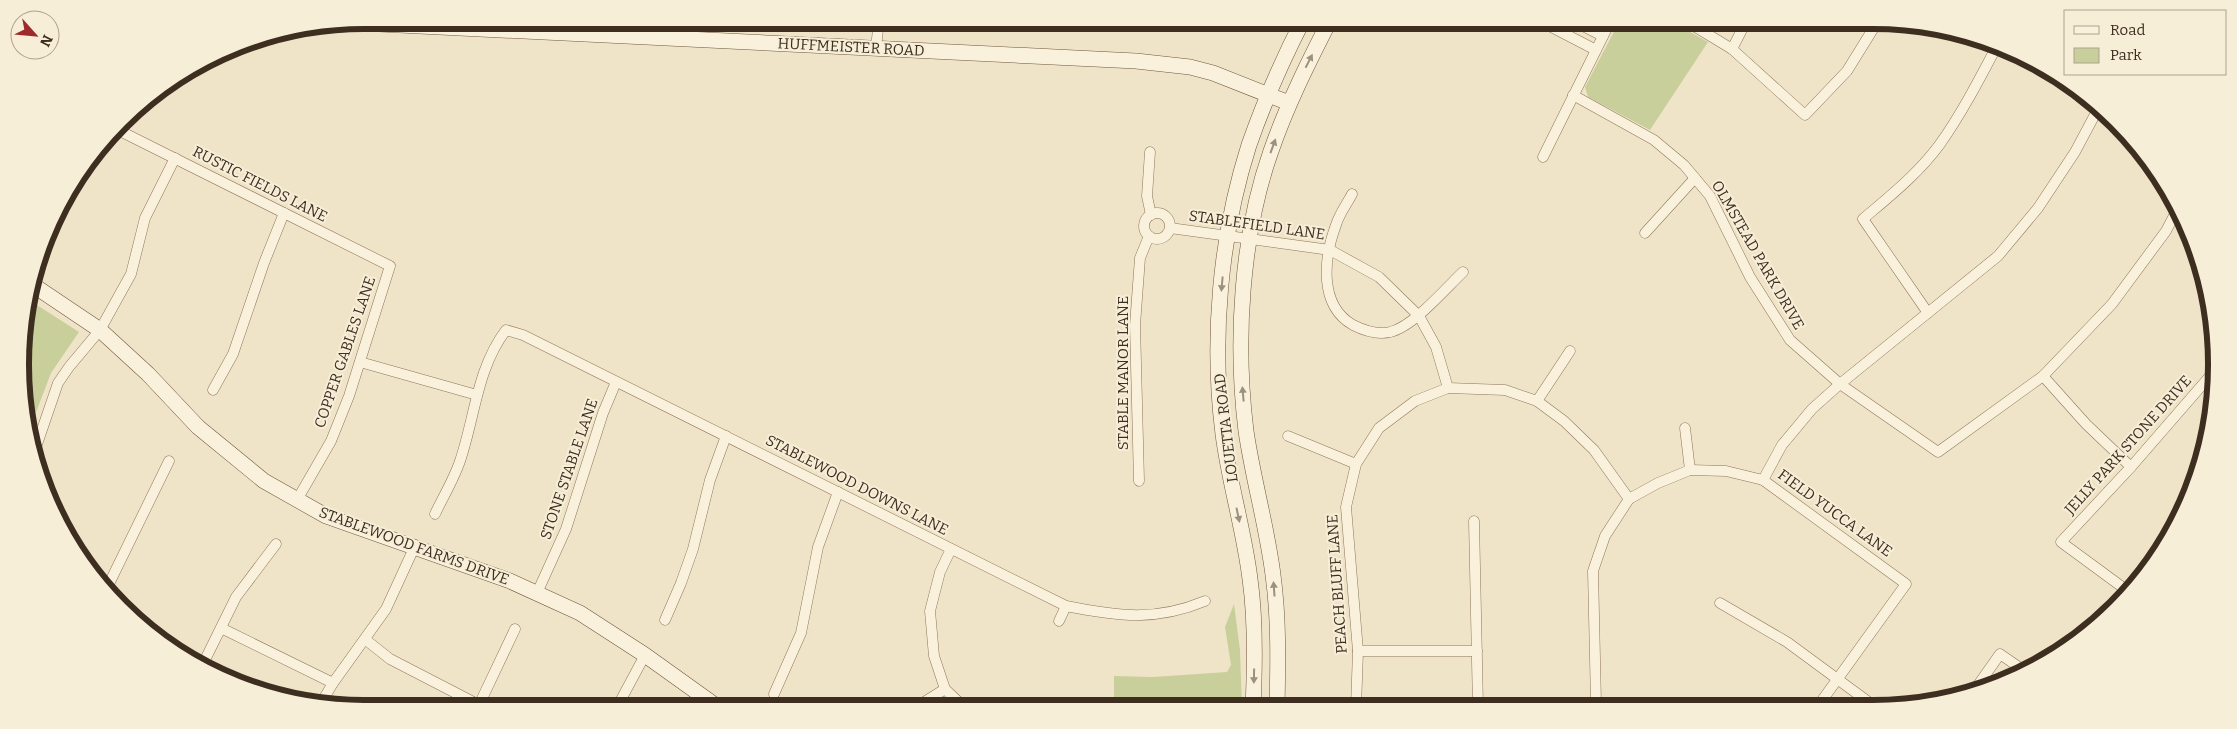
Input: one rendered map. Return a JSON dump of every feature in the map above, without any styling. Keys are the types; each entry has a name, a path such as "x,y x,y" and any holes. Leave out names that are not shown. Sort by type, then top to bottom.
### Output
{"street":[{"name":"HUFFMEISTER ROAD","path":"538,29 1170,64 1213,73 1289,103"},
{"path":"876,48 877,29"},
{"path":"1268,94 1299,29"},
{"path":"1289,103 1326,29"},
{"path":"1555,29 1596,50"},
{"path":"1589,29 1603,36"},
{"path":"1543,157 1606,29"},
{"path":"1699,29 1732,49 1805,115 1847,71 1873,29"},
{"path":"1732,49 1742,29"},
{"path":"1928,313 1863,219 1900,188 1939,145 1971,96 1994,52"},
{"name":"LOUETTA ROAD","path":"1253,700 1254,624 1250,580 1223,434 1218,381 1219,330 1228,236 1249,146 1268,94"},
{"name":"OLMSTEAD PARK DRIVE","path":"1573,95 1654,140 1684,165 1710,196 1750,277 1790,340 1840,384 1938,452 2043,376"},
{"name":"LOUETTA ROAD","path":"1277,700 1277,623 1274,577 1246,431 1241,330 1250,239 1271,153 1289,103"},
{"path":"1763,480 1782,445 1812,409 1840,384 1998,256 2038,208 2075,152 2096,113"},
{"name":"RUSTIC FIELDS LANE","path":"123,131 390,266"},
{"path":"1150,152 1147,196 1150,215 1144,225 1144,230 1149,236 1161,239 1170,228 1169,222 1163,215 1158,213 1150,215"},
{"path":"38,442 58,384 69,367 100,330 131,274 145,218 175,158"},
{"path":"1645,233 1695,178"},
{"path":"1352,194 1336,224 1326,270 1329,298 1343,319 1364,331 1390,332 1419,316 1463,272"},
{"path":"213,390 233,354 264,263 284,213"},
{"path":"2131,467 2086,424 2043,376 2112,304 2166,231 2174,216"},
{"name":"STABLEFIELD LANE","path":"1170,228 1330,250 1379,277 1419,316 1436,346 1448,388"},
{"name":"STABLE MANOR LANE","path":"1140,481 1135,325 1140,258 1149,236"},
{"name":"COPPER GABLES LANE","path":"297,500 331,440 360,362 390,266"},
{"name":"STABLEWOOD FARMS DRIVE","path":"38,288 100,330 148,374 198,427 264,481 326,516 510,581 580,613 645,655 708,700"},
{"name":"STABLEWOOD DOWNS LANE","path":"477,395 494,346 506,330 524,335 1066,606 1118,616 1148,616 1190,607 1205,601"},
{"path":"1537,401 1570,350"},
{"path":"360,362 477,395 460,462 435,514"},
{"name":"JELLY PARK STONE DRIVE","path":"2123,588 2061,542 2131,467 2208,378"},
{"name":"STONE STABLE LANE","path":"537,593 566,529 603,413 616,382"},
{"path":"1448,388 1505,390 1537,401 1564,421 1594,450 1630,499 1605,536 1593,571 1596,700"},
{"name":"PEACH BLUFF LANE","path":"1356,700 1358,651 1346,507 1356,464 1378,428 1414,401 1448,388"},
{"path":"1685,428 1690,470"},
{"path":"1223,434 1246,431"},
{"path":"665,620 684,575 710,480 726,436"},
{"path":"1288,436 1356,464"},
{"path":"109,583 169,461"},
{"name":"FIELD YUCCA LANE","path":"1630,499 1658,483 1690,470 1726,471 1763,480 1906,584 1838,680"},
{"path":"774,694 801,633 818,547 838,492"},
{"path":"1474,521 1478,700"},
{"path":"205,660 236,597 276,544"},
{"path":"324,697 386,609 414,548"},
{"path":"951,549 940,572 930,610 934,656 945,690 956,700"},
{"path":"1720,603 1787,642 1866,700"},
{"path":"1059,622 1066,606"},
{"path":"1254,624 1277,623"},
{"path":"221,628 333,683"},
{"path":"481,700 515,629"},
{"path":"366,640 390,659 469,700"},
{"path":"1358,651 1476,651"},
{"path":"1980,682 2000,654 2019,667"},
{"path":"620,700 645,655"},
{"path":"1823,700 1838,680"},
{"path":"928,700 945,690"}],"green space":[{"path":"1615,29 1685,29 1708,42 1650,130 1588,97 1585,87"},
{"path":"34,303 79,332 51,373 35,415 33,414 29,386 29,343"},
{"path":"1234,604 1240,650 1242,700 1114,700 1114,676 1153,677 1227,672 1231,665 1225,627"}]}
